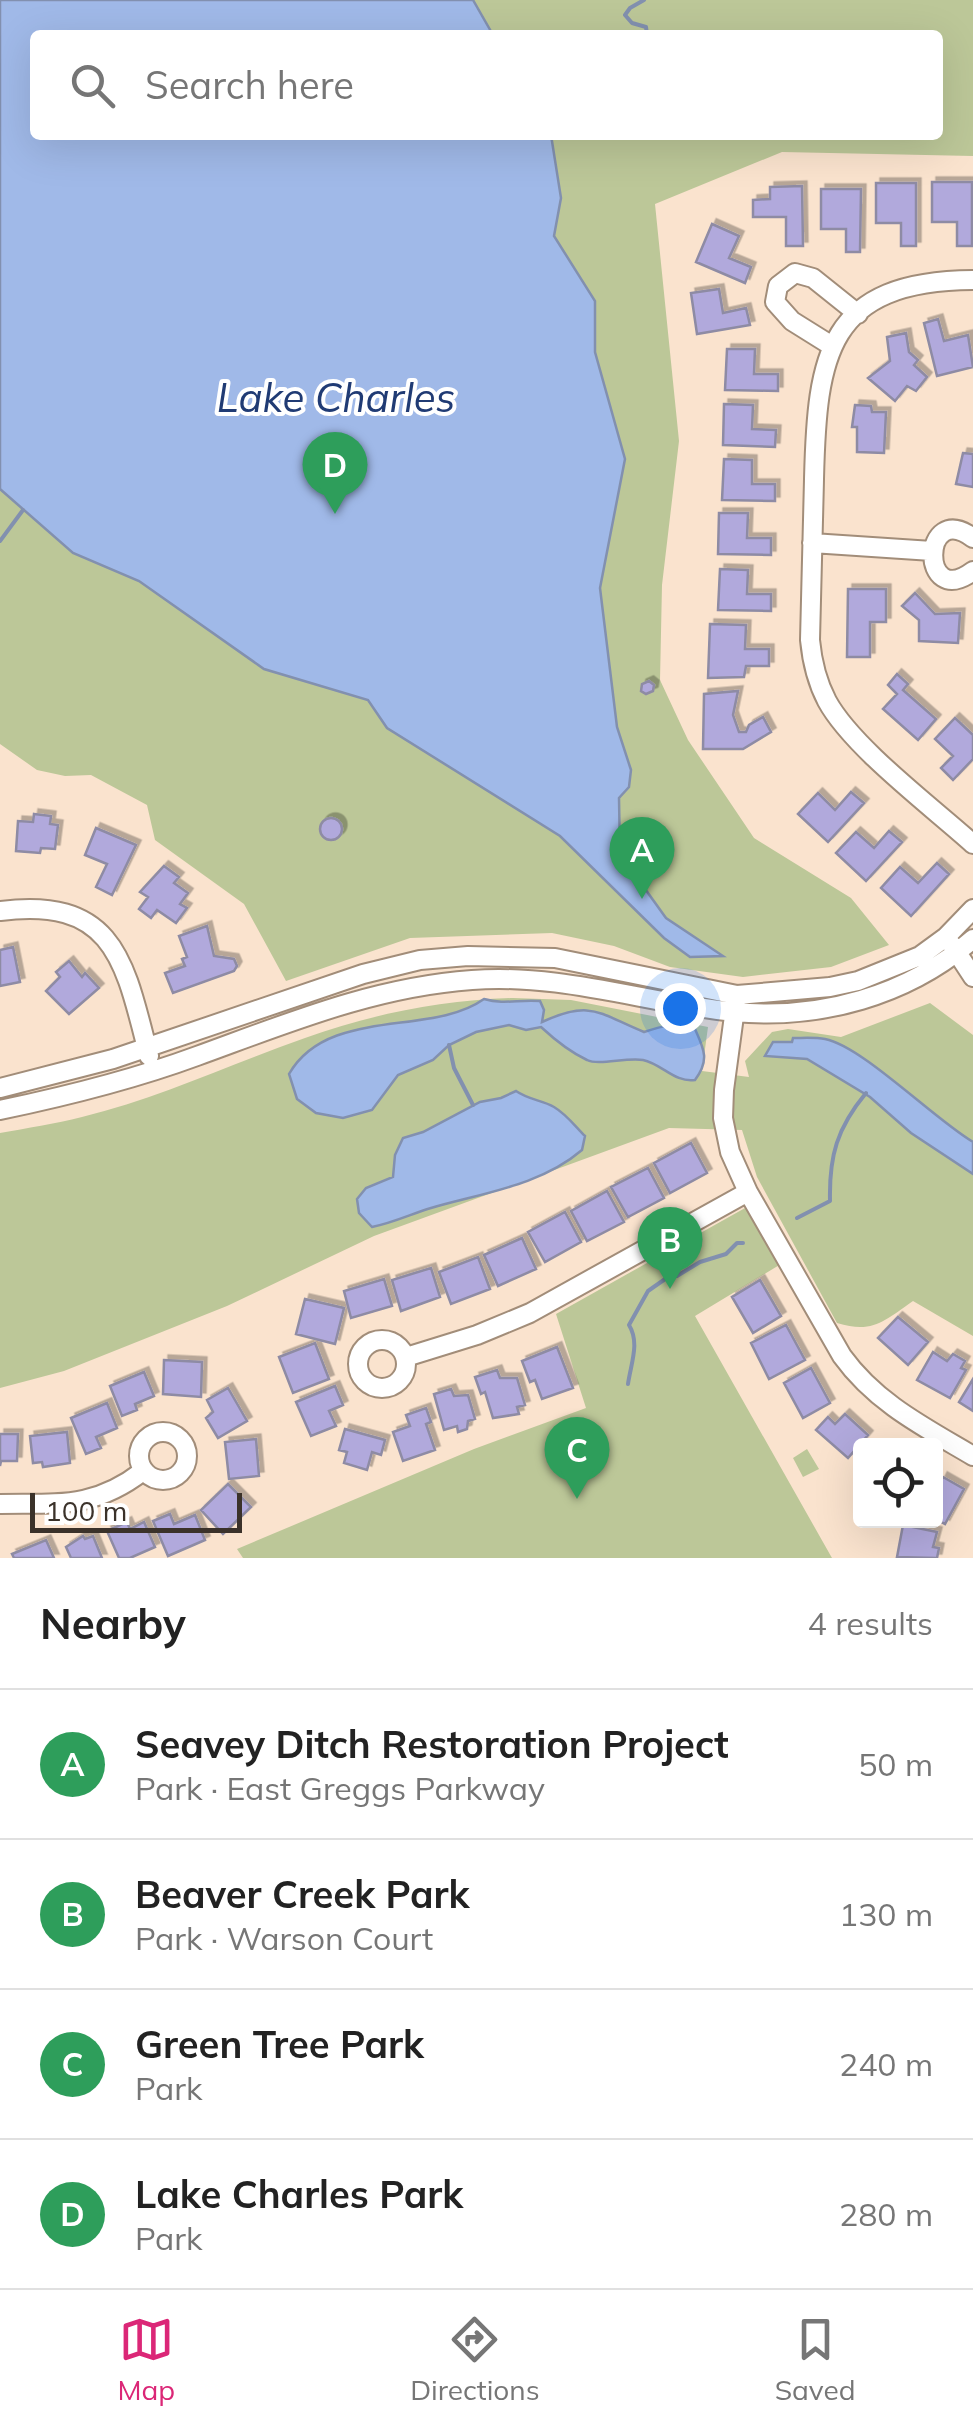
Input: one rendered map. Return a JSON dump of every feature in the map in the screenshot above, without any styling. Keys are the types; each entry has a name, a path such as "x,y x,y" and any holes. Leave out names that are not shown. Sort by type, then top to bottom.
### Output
{"street":[{"path":"832,346 792,321 775,302 778,286 795,273 813,278 858,314"},
{"path":"973,280 913,284 880,297 842,330 832,346 826,357 816,414 812,543 812,658 829,706 858,740 973,844"},
{"path":"973,538 952,531 937,538 932,551 932,562 943,576 957,579 973,571"},
{"path":"812,543 932,551"},
{"path":"0,911 38,908 68,912 92,925 115,951 130,979 153,1071"},
{"path":"952,945 973,909"},
{"path":"0,1110 108,1086 323,1009 387,992 445,982 512,978 736,1004 858,981 973,939"},
{"path":"952,945 973,977"},
{"path":"0,1088 112,1060 363,974 420,960 468,956 555,958 736,1004"},
{"path":"736,1004 723,1118 730,1152 748,1192 857,1376 895,1410 973,1456"},
{"path":"406,1357 530,1314 748,1192"},
{"path":"0,1504 81,1503 144,1471"}],"green space":[{"path":"0,0 973,0 973,156 782,152 655,204 679,441 662,585 660,680 688,740 754,838 851,898 889,945 831,967 743,977 670,967 614,946 552,933 410,938 286,981 244,904 155,840 147,805 91,775 65,776 37,770 0,744"},
{"path":"513,998 571,1000 708,1027 702,1071 749,1077 745,1061 772,1032 788,1029 841,1037 930,1003 973,1035 973,1336 913,1301 886,1320 869,1326 837,1323 757,1177 742,1130 669,1128 374,1236 227,1306 64,1371 0,1388 0,1133 111,1109 356,1022 434,1005"},
{"path":"754,1203 781,1264 695,1316 832,1558 243,1558 237,1549 474,1449 586,1408 556,1314"},
{"path":"807,1449 819,1469 803,1477 793,1458"}],"water":[{"name":"Lake Charles","path":"0,0 473,0 490,30 30,30 30,140 552,140 561,198 554,236 595,301 595,352 625,459 600,588 617,727 631,770 629,787 619,798 620,854 666,918 723,956 690,957 664,938 560,836 387,728 368,700 264,669 139,581 73,553 0,489"},
{"path":"484,999 540,1001 544,1010 542,1022 584,1010 644,1032 669,1026 695,1029 703,1049 703,1066 695,1080 688,1080 643,1060 592,1062 541,1027 526,1030 509,1025 476,1032 449,1045 433,1060 398,1075 372,1110 343,1118 316,1113 297,1099 289,1074 306,1053 328,1039 354,1030 437,1017"},
{"path":"793,1038 821,1038 840,1044 878,1069 973,1142 973,1174 911,1133 870,1097 807,1059 765,1056 773,1042 792,1042"},
{"path":"516,1091 562,1113 585,1136 582,1150 529,1180 387,1223 372,1227 359,1213 357,1199 366,1188 393,1177 395,1155 403,1138 423,1132 480,1102"}],"building":[{"path":"932,182 972,182 972,246 957,246 957,222 932,222"},
{"path":"876,183 916,183 916,246 901,246 901,223 876,223"},
{"path":"802,186 803,246 786,246 786,217 753,217 753,200 770,199 770,187"},
{"path":"821,189 861,189 860,252 846,252 846,229 821,229"},
{"path":"712,224 739,236 729,258 751,267 745,283 696,262"},
{"path":"719,289 723,313 746,308 750,325 697,334 691,293"},
{"path":"938,319 944,341 968,335 973,367 937,376 924,323"},
{"path":"906,333 909,352 918,360 914,365 927,377 916,391 907,386 895,401 868,378 890,361 887,337"},
{"path":"727,349 755,349 754,374 778,374 778,391 725,390"},
{"path":"724,404 753,405 752,429 776,430 775,447 723,445"},
{"path":"855,405 871,406 872,412 886,412 884,453 857,452 857,427 852,427"},
{"path":"963,453 973,454 973,487 956,484"},
{"path":"724,459 752,460 752,484 775,484 775,501 722,500"},
{"path":"719,513 748,513 747,538 771,538 771,555 718,554"},
{"path":"720,569 748,570 747,594 771,594 771,611 718,610"},
{"path":"848,589 886,589 886,622 870,622 870,657 847,657"},
{"path":"915,593 935,614 960,613 958,643 919,641 919,620 902,606"},
{"path":"710,624 746,625 745,649 769,649 769,666 746,666 744,677 708,678"},
{"path":"897,674 908,684 903,690 936,719 918,740 883,709 897,694 888,685"},
{"path":"649,681 654,685 653,691 646,694 641,691 642,684"},
{"path":"738,691 733,715 739,732 746,732 749,725 763,717 771,732 743,749 703,749 704,694"},
{"path":"955,718 973,735 973,759 953,780 941,768 953,756 935,739"},
{"path":"851,792 864,803 828,842 798,814 818,793 835,810"},
{"path":"34,814 51,816 50,824 58,825 55,849 41,848 40,853 16,851 18,821 33,822"},
{"path":"331,818 339,821 339,837 331,840 323,837 320,829 323,821"},
{"path":"96,828 136,845 112,895 96,887 107,864 85,855"},
{"path":"889,831 902,842 866,881 836,853 856,832 874,848"},
{"path":"937,863 949,874 911,916 881,888 900,867 918,883"},
{"path":"164,866 179,877 174,883 188,893 180,904 187,908 176,923 157,910 151,918 139,909 148,897 140,892"},
{"path":"207,926 214,956 234,959 237,966 234,971 173,993 165,973 185,966 182,959 187,957 179,936"},
{"path":"13,947 20,982 0,986 0,950"},
{"path":"69,961 82,977 85,973 99,988 69,1014 46,991 60,977 56,972"},
{"path":"691,1143 707,1173 670,1193 654,1163"},
{"path":"648,1168 664,1198 628,1217 611,1187"},
{"path":"607,1191 624,1222 587,1241 571,1211"},
{"path":"565,1212 581,1242 545,1262 528,1232"},
{"path":"522,1238 536,1269 498,1286 484,1255"},
{"path":"478,1257 490,1289 451,1304 439,1272"},
{"path":"431,1268 440,1297 401,1311 392,1280"},
{"path":"384,1279 392,1306 351,1318 344,1291"},
{"path":"760,1280 781,1316 753,1333 732,1297"},
{"path":"305,1299 344,1308 335,1344 296,1334"},
{"path":"898,1317 928,1342 908,1365 878,1338"},
{"path":"786,1325 805,1360 769,1379 751,1343"},
{"path":"315,1343 329,1379 293,1393 279,1357"},
{"path":"557,1347 573,1388 542,1399 522,1361"},
{"path":"933,1352 947,1361 953,1354 965,1361 961,1368 966,1370 950,1398 917,1380"},
{"path":"164,1360 202,1362 201,1397 163,1394"},
{"path":"811,1368 830,1403 803,1418 784,1383"},
{"path":"497,1370 500,1378 517,1378 525,1405 517,1407 519,1414 493,1418 485,1392 481,1394 475,1377"},
{"path":"144,1372 154,1396 135,1404 137,1410 122,1416 110,1386"},
{"path":"973,1379 973,1411 959,1402"},
{"path":"335,1386 343,1405 329,1411 336,1426 311,1436 296,1402"},
{"path":"228,1388 247,1421 218,1438 206,1418 213,1412 207,1400"},
{"path":"451,1389 454,1396 468,1395 475,1419 468,1421 467,1429 458,1432 457,1426 444,1430 434,1394"},
{"path":"107,1403 117,1428 96,1437 101,1448 86,1454 71,1418"},
{"path":"426,1408 431,1422 426,1424 435,1450 403,1461 393,1432 410,1426 406,1415"},
{"path":"845,1414 868,1435 853,1438 853,1452 848,1458 816,1430 828,1417 835,1424"},
{"path":"345,1429 385,1440 381,1455 372,1452 367,1470 344,1463 347,1452 339,1450"},
{"path":"67,1432 70,1463 43,1467 42,1462 33,1463 30,1436"},
{"path":"0,1434 18,1434 17,1461 1,1461 0,1466"},
{"path":"256,1439 259,1476 229,1479 225,1442"},
{"path":"943,1477 964,1489 943,1523"},
{"path":"228,1484 251,1507 223,1534 201,1510"},
{"path":"170,1514 174,1524 195,1515 205,1540 168,1556 153,1521"},
{"path":"127,1522 130,1529 144,1522 155,1547 130,1558 119,1558 107,1531"},
{"path":"902,1528 937,1532 933,1547 939,1548 937,1558 897,1557"},
{"path":"83,1536 93,1536 102,1558 71,1558 66,1547"},
{"path":"46,1540 54,1558 14,1558 12,1554"}],"waterway":[{"path":"644,0 625,15 646,30"},
{"path":"0,541 23,510"},
{"path":"449,1045 454,1068 473,1105"},
{"path":"797,1218 830,1201 837,1143 848,1118 866,1093"},
{"path":"628,1384 634,1346 629,1325 648,1291 668,1277 743,1243"}],"place":[{"name":"Lake Charles Park","path":"335,514"},
{"name":"Seavey Ditch Restoration Project","path":"642,899"},
{"name":"Beaver Creek Park","path":"670,1289"},
{"name":"Green Tree Park","path":"577,1499"}]}
